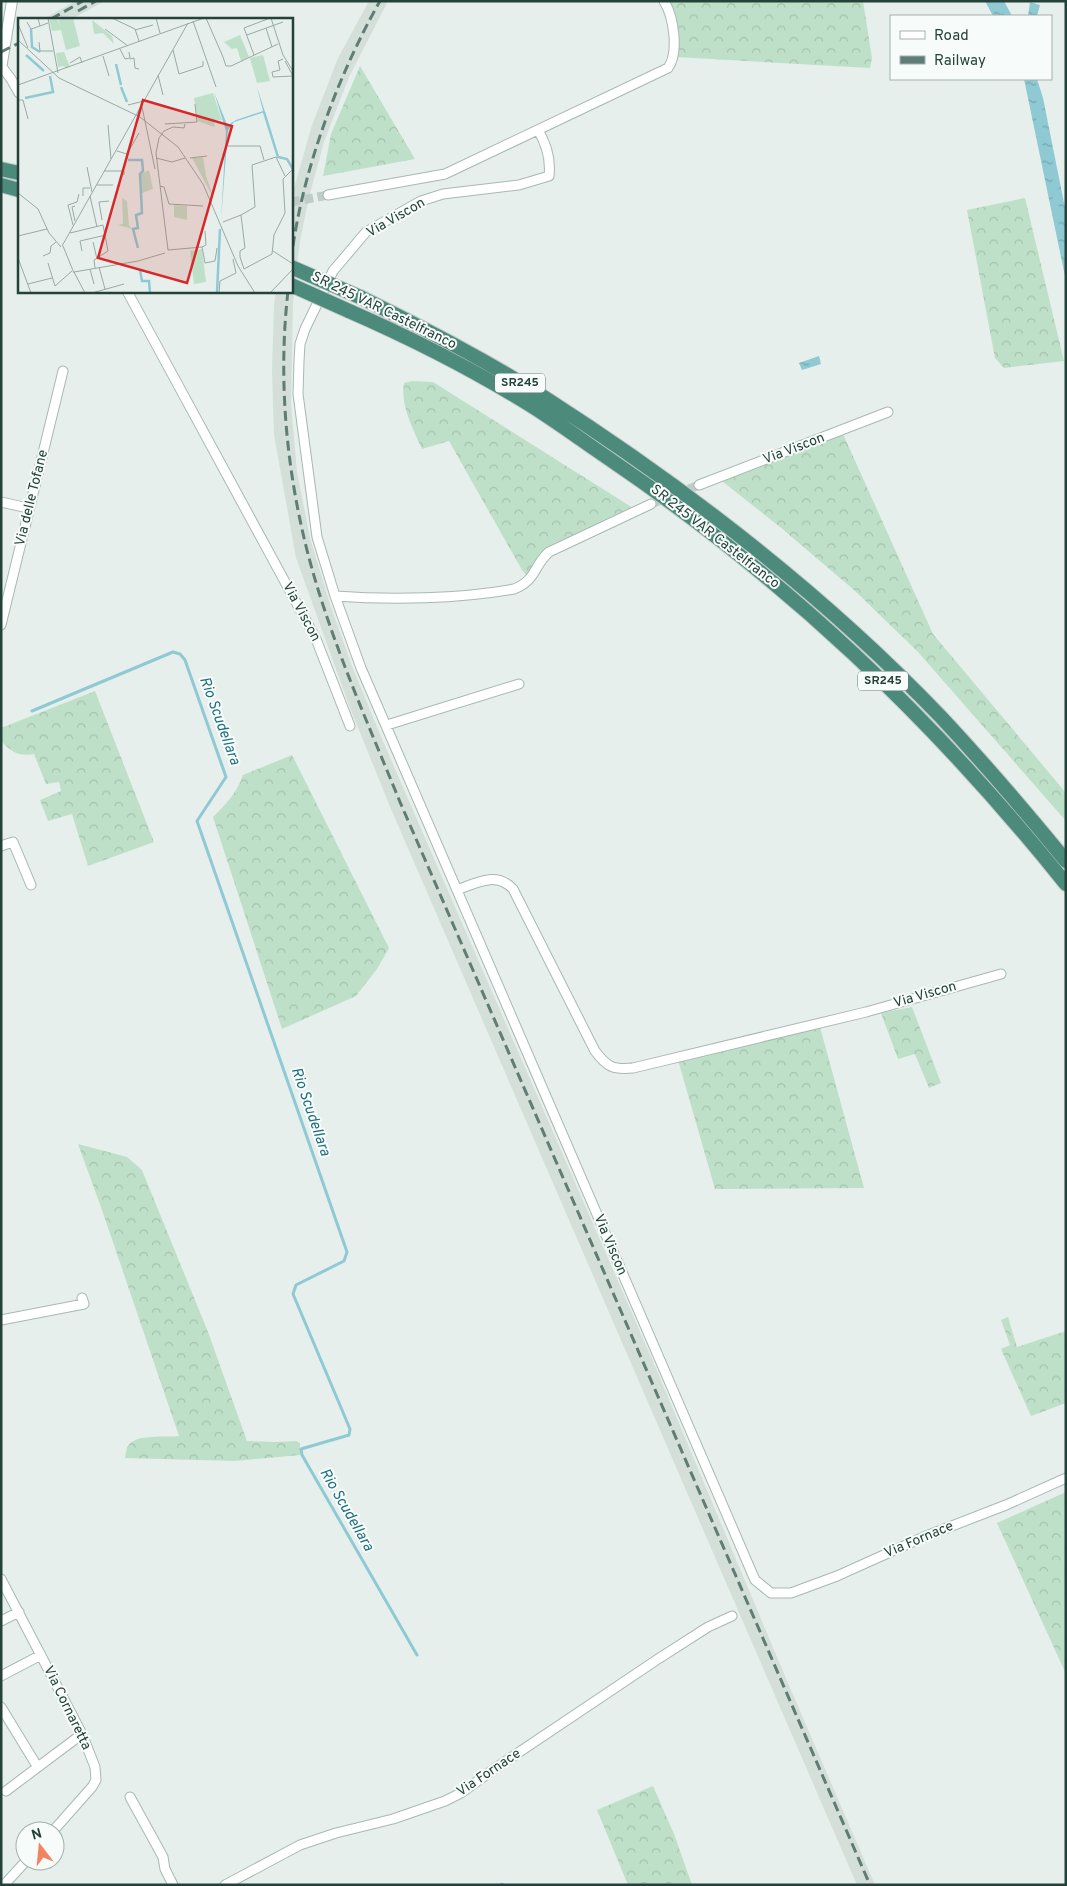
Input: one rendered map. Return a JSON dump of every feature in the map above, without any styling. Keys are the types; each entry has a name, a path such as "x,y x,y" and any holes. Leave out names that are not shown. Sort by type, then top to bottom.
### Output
{"highway":[{"path":"1,169 18,173"},
{"path":"1,185 18,190"},
{"name":"SR 245 VAR Castelfranco","path":"292,267 360,297 425,329 545,397 671,484 765,556 820,602 933,709 992,773 1066,861"},
{"name":"SR 245 VAR Castelfranco","path":"292,285 434,350 535,408 675,504 730,546 818,621 915,713 989,792 1066,884"}],"street":[{"name":"Via Viscon","path":"328,195 445,174 668,68 672,62 674,50 673,25 664,1"},
{"path":"8,6 1,68 11,79 18,91"},
{"name":"Via Viscon","path":"538,130 549,154 549,176 519,185 443,194 421,201 366,232 333,271 312,312 300,344 298,394 317,537 335,596 361,668 755,1580 771,1593"},
{"name":"Via Viscon","path":"128,292 312,632 331,673 350,726"},
{"name":"Via delle Tofane","path":"1,625 28,508 63,371"},
{"name":"Via Viscon","path":"699,485 888,412"},
{"path":"1,502 28,508"},
{"path":"335,596 420,597 514,589 530,580 543,558 549,552 652,504"},
{"path":"387,725 519,684"},
{"path":"1,846 13,842 30,885"},
{"name":"Via Viscon","path":"457,890 484,881 497,879 506,882 512,889 595,1051 602,1061 610,1067 620,1069 633,1068 866,1012 1002,974"},
{"path":"1,1320 84,1304 82,1298"},
{"name":"Via Fornace","path":"771,1593 791,1593 837,1576 926,1536 1006,1505 1066,1478"},
{"name":"Via Cornaretta","path":"1,1579 82,1734 95,1768 96,1780 61,1821"},
{"path":"1,1621 19,1612"},
{"name":"Via Fornace","path":"225,1885 300,1845 336,1833 393,1819 445,1801 461,1793 494,1768 665,1655 708,1627 732,1616"},
{"path":"1,1676 41,1655"},
{"path":"1,1707 37,1766"},
{"path":"6,1791 82,1734"},
{"path":"130,1797 163,1856 165,1869 173,1885"},
{"path":"4,1885 17,1871"}],"shaded area":[{"path":"76,1 105,1 74,18 45,18"},
{"path":"369,1 388,1 349,77 324,142 309,197 300,241 293,303 291,404 297,472 310,538 330,604 352,666 382,739 655,1366 875,1885 857,1885 391,809 350,708 296,558 274,435 272,370 274,305 276,292 292,292 292,195 312,125 338,58"}],"green space":[{"path":"667,1 863,1 872,58 870,68 676,57"},
{"path":"360,66 415,159 323,176 331,134"},
{"path":"1025,198 1064,361 1004,368 995,358 967,210"},
{"path":"412,381 433,382 633,508 551,545 540,553 527,576 449,441 422,449 408,417 404,400 404,383"},
{"path":"843,434 933,634 1066,793 1066,821 918,652 854,590 722,481"},
{"path":"95,691 154,842 88,866 72,814 48,821 40,800 61,791 59,782 46,784 34,754 19,754 9,748 1,741 1,728"},
{"path":"292,755 389,948 377,969 356,996 282,1029 213,817 227,803 243,775"},
{"path":"912,1007 941,1083 929,1088 915,1054 898,1059 881,1013"},
{"path":"820,1027 864,1188 715,1189 678,1060"},
{"path":"78,1144 127,1157 142,1170 208,1332 247,1441 297,1441 300,1443 300,1455 234,1461 125,1458 128,1446 138,1439 179,1436"},
{"path":"1008,1317 1017,1347 1066,1331 1066,1403 1031,1416 1001,1349 1010,1345 1001,1320"},
{"path":"1066,1492 1066,1674 997,1523"},
{"path":"653,1786 674,1834 692,1885 628,1885 597,1810"}],"water":[{"path":"985,1 1004,1 1011,15 992,15"},
{"path":"1030,2 1040,5 1037,15 1028,15"},
{"path":"1024,80 1037,80 1043,98 1066,213 1066,281"},
{"path":"819,356 821,364 802,370 799,363"}],"waterway":[{"name":"Rio Scudellara","path":"32,711 173,652 180,654 185,660 226,777 197,821 347,1252 344,1261 296,1285 293,1294 350,1429 349,1435 301,1449 302,1455 417,1655"}],"tunnel":[{"path":"292,202 328,195"},
{"path":"651,504 699,485"}],"railway":[{"path":"53,18 83,1"},
{"path":"78,11 96,1"},
{"path":"292,254 303,194 323,127 349,61 380,1"},
{"path":"1,52 18,44"},
{"path":"288,292 285,324 284,390 289,456 300,522 308,554 338,648 400,802 870,1885"}]}
